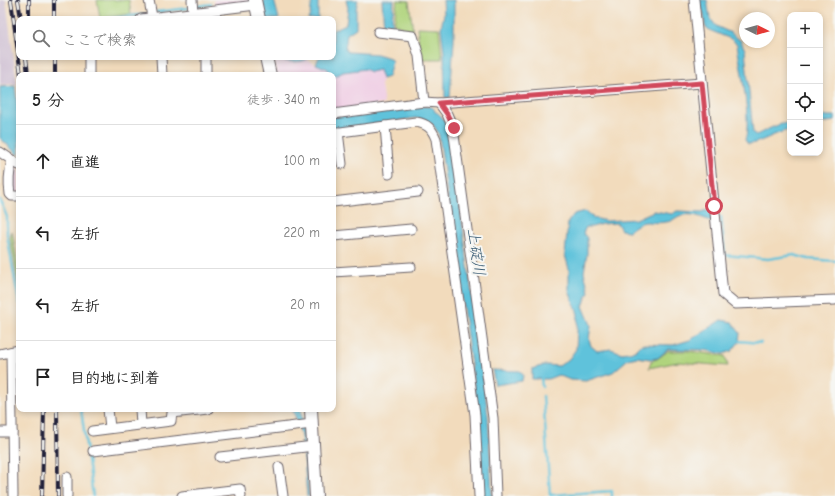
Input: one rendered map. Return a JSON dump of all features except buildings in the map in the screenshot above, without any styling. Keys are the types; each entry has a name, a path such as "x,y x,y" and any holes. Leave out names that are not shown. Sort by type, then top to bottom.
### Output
{"main road":[{"path":"255,2 258,16"},
{"path":"267,60 269,72"},
{"path":"310,412 304,425 316,496"}],"street":[{"path":"149,0 156,16"},
{"path":"192,0 193,12"},
{"path":"694,0 723,294 734,304 835,300"},
{"path":"169,16 193,12 204,15 255,2"},
{"path":"378,32 413,36 419,56 424,102"},
{"path":"89,60 89,72"},
{"path":"161,60 162,72"},
{"path":"206,60 206,72"},
{"path":"336,114 424,102 454,102 702,83"},
{"path":"439,103 447,114 454,128 493,418 496,496"},
{"path":"342,164 336,133 416,122 425,124 432,130 436,139 474,415 479,496"},
{"path":"385,126 389,174"},
{"path":"0,152 15,162 9,172 8,186 10,194 12,196 16,196"},
{"path":"336,202 418,192"},
{"path":"336,236 411,229"},
{"path":"336,272 411,267"},
{"path":"0,354 15,351 12,432 13,496"},
{"path":"108,412 110,428"},
{"path":"140,412 141,424"},
{"path":"92,431 172,421 172,412"},
{"path":"93,451 304,425"},
{"path":"0,432 12,432"},
{"path":"220,457 307,447"},
{"path":"278,467 283,496"},
{"path":"67,477 67,496"},
{"path":"182,496 240,489 241,496"}],"shaded area":[{"path":"0,0 6,0 16,84 0,85"},
{"path":"214,0 249,0 250,7 215,11"},
{"path":"274,60 307,60 316,64 379,70 382,79 381,85 384,104 336,111 336,72 276,72"},
{"path":"16,167 16,193 11,189 12,170"}],"green space":[{"path":"97,0 129,0 131,14 100,16"},
{"path":"397,0 409,1 413,31 394,24"},
{"path":"417,27 439,28 442,59 422,59"},
{"path":"12,231 16,255 16,271 10,238"},
{"path":"668,351 688,351 725,356 728,366 678,362 649,368 651,361 657,359"}],"water":[{"path":"264,0 274,0 278,16 265,16"},
{"path":"312,0 318,0 318,16 310,15"},
{"path":"346,0 358,0 356,9 356,28 347,34 345,50 348,52 377,54 390,58 392,62 388,77 382,79 379,70 370,72 365,69 343,72 336,76 336,72 328,72 328,69 316,64 318,60 336,60 336,29 346,24 348,8"},
{"path":"382,0 394,0 392,24 409,32 386,31 384,27"},
{"path":"443,0 454,0 454,41 450,97 445,98 444,52 441,28 444,14"},
{"path":"699,0 707,0 710,18 716,26 731,33 739,39 739,48 744,48 745,50 753,133 756,135 786,123 787,131 748,144 745,140 747,131 746,107 737,44 731,39 709,30 705,26 704,15"},
{"path":"274,60 304,60 293,62"},
{"path":"15,86 16,153 0,138 0,87"},
{"path":"414,106 432,107 435,110 434,111 444,120 450,132 488,415 492,496 482,496 478,415 439,135 435,127 424,119 415,118 336,130 336,117"},
{"path":"835,116 835,121 823,123 823,117"},
{"path":"710,209 712,222 692,215 683,215 668,222 644,222 635,226 629,231 621,230 617,223 586,227 583,233 587,238 587,254 584,272 589,292 583,306 591,325 589,339 591,346 597,351 611,349 622,353 635,351 642,344 673,345 690,340 721,320 732,322 740,333 739,342 732,351 723,354 705,350 668,349 658,358 650,359 637,357 628,359 613,372 586,381 570,380 558,375 548,379 532,379 532,369 545,365 559,366 569,359 576,349 578,314 569,291 569,269 565,255 568,222 574,214 586,211 594,218 606,221 636,219 654,211 672,214 677,211 702,212"},
{"path":"492,370 520,371 523,375 522,381 495,385"},
{"path":"293,412 301,412 309,496 307,496 302,441"}],"waterway":[{"path":"198,6 211,4"},
{"path":"156,12 188,8"},
{"path":"131,16 145,14"},
{"path":"0,200 7,217 7,235 16,286"},
{"path":"721,217 725,255 768,259 794,255 808,259 835,261"},
{"path":"738,341 761,343"},
{"path":"541,376 542,387"},
{"path":"543,396 550,495 612,491 612,496"},
{"path":"81,412 93,496"}],"railway":[{"path":"11,0 16,38"},
{"path":"18,0 21,16"},
{"path":"29,0 29,16"},
{"path":"54,0 54,16"},
{"path":"19,60 21,72"},
{"path":"26,60 28,72"},
{"path":"55,60 55,72"},
{"path":"42,496 44,412"},
{"path":"57,412 58,496"}],"route":[{"path":"454,128 447,114 439,103 702,83 714,206"}],"water label":[{"name":"上碇川","path":"477,252"}]}
